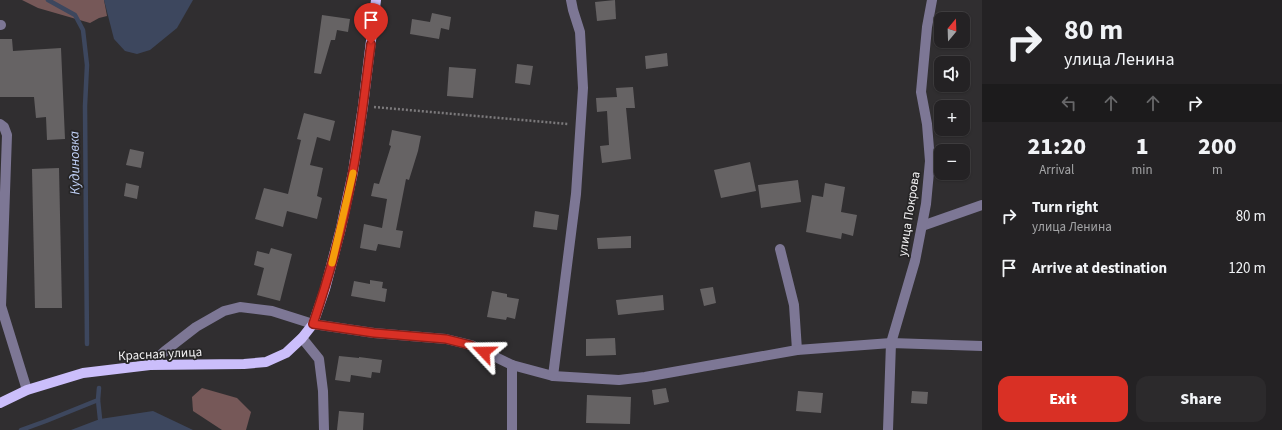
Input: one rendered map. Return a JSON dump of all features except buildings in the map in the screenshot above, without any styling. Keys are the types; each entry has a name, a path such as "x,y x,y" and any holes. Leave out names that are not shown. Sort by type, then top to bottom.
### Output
{"main road":[{"name":"Красная улица","path":"0,403 27,390 83,373 150,365 244,364 266,362 286,353 302,338 313,324 325,289 353,172 376,0"}],"street":[{"path":"553,376 576,194 583,88 580,32 571,0"},
{"name":"улица Покрова","path":"888,430 891,343 915,261 926,204 930,161 927,124 921,92 927,27 932,0"},
{"path":"0,124 4,127 7,135 0,306 27,390"},
{"path":"922,226 982,205"},
{"path":"780,249 794,305 797,350"},
{"path":"150,365 165,351 196,327 224,311 240,307 272,311 313,324 374,333 446,339 470,345 512,365 553,376 619,380 645,377 797,350 891,343 982,346"},
{"path":"302,338 319,359 323,390 324,430"},
{"path":"512,365 512,430"}],"path":[{"path":"363,106 580,125"}],"shaded area":[{"path":"22,0 104,0 107,16 90,23 38,8"},
{"path":"202,388 237,398 251,412 246,430 222,430 193,411 192,397"}],"water":[{"path":"104,0 193,0 177,28 150,50 137,54 125,51 114,39"},
{"path":"153,411 193,430 71,430 100,419"}],"waterway":[{"name":"Кудиновка","path":"48,0 75,15 83,30 87,65 85,106 87,344"},
{"name":"Кудиновка","path":"21,430 98,400 99,388"},
{"path":"98,400 100,419"}],"slow traffic":[{"path":"332,263 353,173"}],"route":[{"path":"371,44 353,172 341,228 325,289 313,324 374,333 446,339 470,345 484,352"}]}
